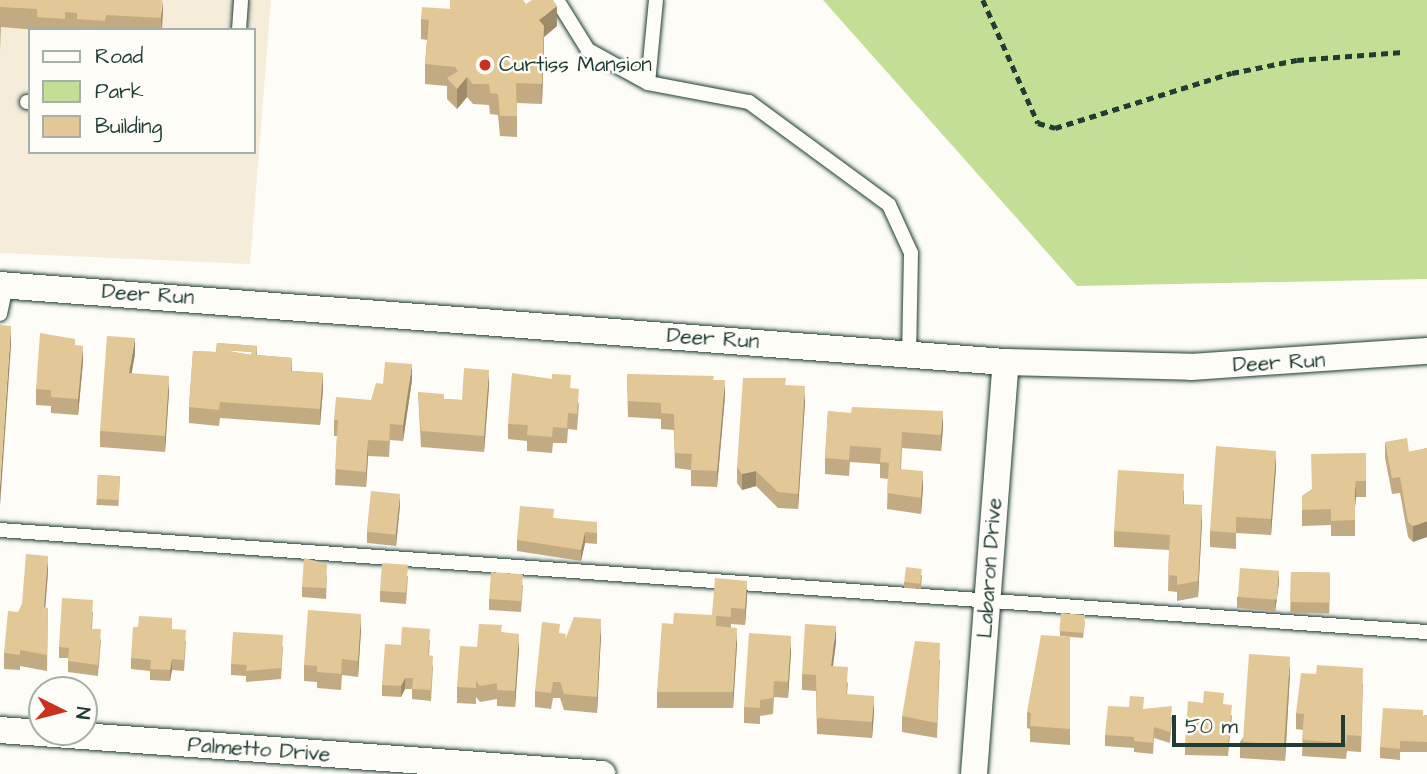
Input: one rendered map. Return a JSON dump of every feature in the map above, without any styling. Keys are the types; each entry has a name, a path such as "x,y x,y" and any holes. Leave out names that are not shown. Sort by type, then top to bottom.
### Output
{"street":[{"name":"Deer Run","path":"3,286 1006,362 1191,367 1427,351"},
{"name":"Labaron Drive","path":"974,774 1006,362"},
{"name":"Palmetto Drive","path":"0,730 266,762 602,774"}],"lane":[{"path":"239,28 242,0"},
{"path":"557,0 588,50 648,83 750,103 889,205 911,253 909,354"},
{"path":"648,83 656,0"},
{"path":"0,314 3,286"},
{"path":"0,530 1427,632"}],"path":[{"path":"983,0 1038,123 1055,128 1232,73 1297,60 1403,52"}],"shaded area":[{"path":"0,0 271,0 250,264 0,253"}],"green space":[{"path":"823,0 1427,0 1427,279 1077,286"}],"building":[{"path":"0,0 162,0 161,18 106,15 105,21 77,19 77,13 65,12 65,19 37,17 37,9 0,7"},
{"name":"Curtiss Mansion","path":"450,0 523,0 526,4 532,0 553,0 557,6 539,20 544,26 542,84 516,83 517,116 500,116 498,94 490,93 489,84 473,84 467,77 457,89 447,78 458,71 455,67 425,64 429,20 421,19 422,7 450,9"},
{"path":"0,325 11,326 0,486"},
{"path":"40,333 75,339 75,345 83,346 78,399 51,397 51,390 36,389"},
{"path":"107,336 135,338 129,373 169,376 165,436 100,431"},
{"path":"217,343 257,346 256,355 292,358 291,371 323,373 320,409 220,402 219,410 189,407 193,351 216,352","holes":["222,350 252,352 251,355"]},
{"path":"385,362 412,364 403,425 390,424 389,441 368,440 366,472 335,469 338,420 334,420 336,397 371,400 376,383 383,384"},
{"path":"464,368 489,370 484,436 421,431 418,392 444,394 444,399 462,400"},
{"path":"512,373 552,379 552,374 571,375 570,388 579,389 577,414 568,413 567,428 553,427 552,437 527,435 528,425 508,424"},
{"path":"627,374 714,376 713,380 725,380 717,471 691,470 692,454 675,453 674,414 661,413 661,403 628,401"},
{"path":"743,378 786,378 785,385 805,386 798,494 778,492 756,471 742,474 737,467"},
{"path":"852,407 943,411 941,435 902,432 900,469 923,471 921,498 887,493 889,463 880,462 881,448 850,446 849,460 825,458 828,411 851,413"},
{"path":"1407,438 1409,452 1427,448 1427,521 1413,526 1408,522 1400,477 1392,478 1385,442"},
{"path":"1216,446 1276,451 1271,519 1236,517 1236,533 1210,531"},
{"path":"1366,453 1366,481 1356,481 1355,520 1331,521 1331,509 1302,510 1302,496 1312,490 1311,454"},
{"path":"1118,470 1184,474 1183,504 1202,505 1198,581 1177,585 1177,576 1168,575 1170,535 1114,531"},
{"path":"98,475 120,476 119,500 97,499"},
{"path":"371,491 400,494 396,535 367,532"},
{"path":"520,506 554,509 553,518 597,522 597,533 585,532 581,550 517,540"},
{"path":"26,554 48,556 44,607 48,608 47,655 20,650 20,655 4,653 8,611 18,612 22,604"},
{"path":"304,558 327,564 326,588 302,587"},
{"path":"382,563 408,565 406,593 380,591"},
{"path":"906,567 922,569 920,584 904,582"},
{"path":"1240,568 1279,571 1277,600 1238,597"},
{"path":"491,572 523,574 521,601 489,599"},
{"path":"1291,572 1330,573 1329,603 1290,602"},
{"path":"715,578 747,581 745,609 731,608 731,617 716,616 716,626 737,628 733,692 657,692 662,623 673,624 674,613 712,615"},
{"path":"62,598 93,600 91,629 101,629 98,665 68,661 69,648 59,647"},
{"path":"308,610 361,614 358,661 342,659 341,674 317,672 317,666 304,665"},
{"path":"1061,613 1085,615 1083,633 1059,631"},
{"path":"139,616 172,618 172,629 186,630 184,660 172,659 170,670 150,669 151,660 131,658 133,627 138,627"},
{"path":"574,617 601,619 597,697 564,694 560,682 553,682 551,693 535,691 542,622 560,624 559,633 566,634 565,640"},
{"path":"479,624 502,625 501,632 519,634 515,691 497,690 497,683 480,686 476,681 476,688 457,687 460,646 477,647"},
{"path":"805,624 836,626 831,666 848,667 846,694 874,696 872,722 817,718 816,675 802,674"},
{"path":"402,627 430,629 428,655 433,656 431,690 412,689 413,678 405,678 401,686 382,685 385,644 401,645"},
{"path":"233,632 283,635 281,668 246,671 247,665 231,664"},
{"path":"749,633 791,636 788,682 774,681 773,698 760,700 760,708 744,707"},
{"path":"1041,635 1070,637 1070,729 1030,726 1031,713 1027,712"},
{"path":"915,641 940,643 937,723 902,716"},
{"path":"1249,654 1290,657 1284,745 1243,742"},
{"path":"1317,665 1363,668 1361,736 1347,735 1346,743 1302,740 1304,714 1296,713 1301,673 1316,674"},
{"path":"1204,691 1224,693 1223,704 1232,705 1228,745 1185,744 1188,701 1203,703"},
{"path":"1130,696 1144,697 1143,709 1172,706 1170,732 1154,727 1153,743 1134,741 1134,737 1105,735 1108,706 1129,707"},
{"path":"1383,708 1423,710 1423,716 1427,715 1427,742 1400,741 1400,749 1380,747"}],"place":[{"name":"Curtiss Mansion","path":"485,65"}]}
